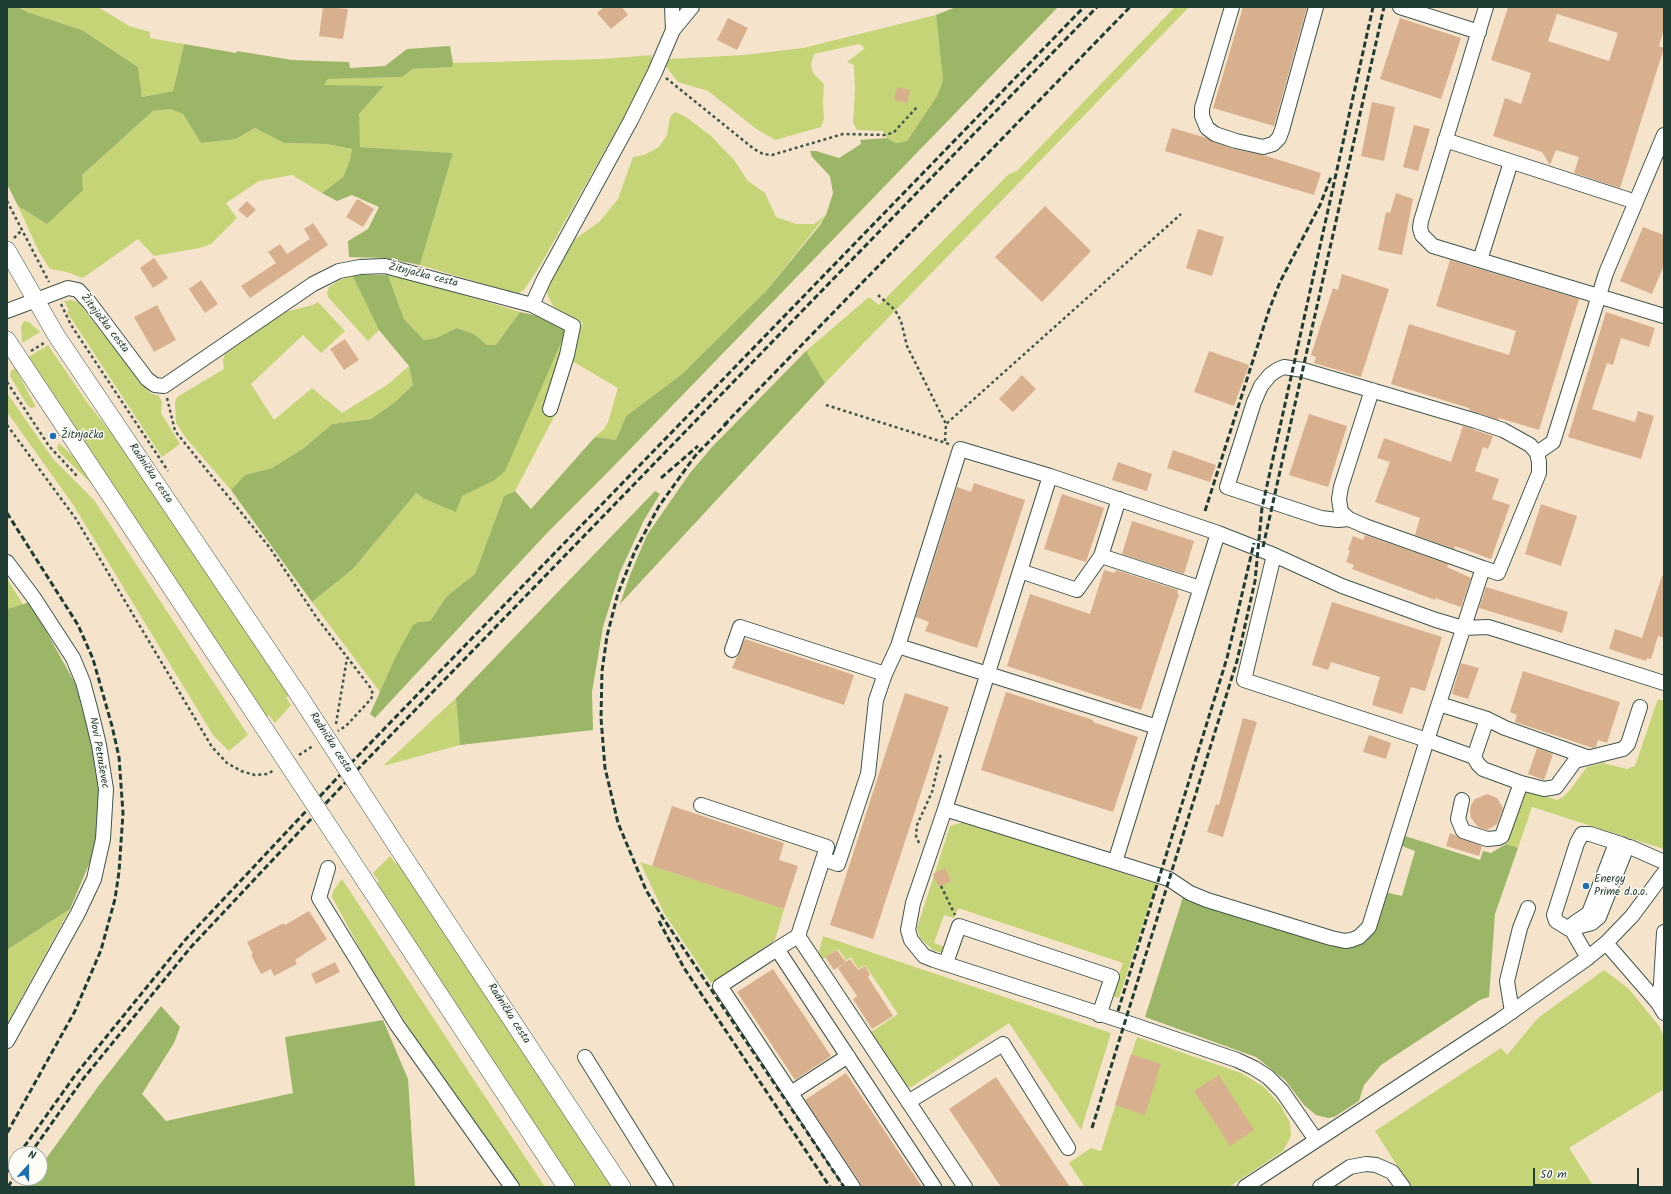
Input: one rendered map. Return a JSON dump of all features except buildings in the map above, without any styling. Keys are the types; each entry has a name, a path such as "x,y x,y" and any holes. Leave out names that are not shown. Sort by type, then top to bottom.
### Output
{"main road":[{"name":"Radnička cesta","path":"10,244 56,335 300,697 622,1187"},
{"path":"7,340 566,1187"}],"street":[{"path":"672,7 673,30"},
{"path":"532,305 655,72 673,30 692,7"},
{"path":"1232,7 1202,108 1202,116 1207,128 1215,134 1236,141 1263,147 1273,144 1282,130 1316,7"},
{"path":"1400,7 1479,32"},
{"path":"1486,7 1421,220 1420,228 1422,235 1433,246 1664,316"},
{"path":"1537,453 1553,442 1599,296 1664,135"},
{"path":"1445,140 1636,202"},
{"path":"1480,260 1511,162"},
{"name":"Žitnjačka cesta","path":"37,300 68,288 78,290 89,302 147,379 155,385 164,386 314,284 339,271 360,267 385,266 532,305 572,326 567,356 550,409"},
{"path":"7,311 37,300"},
{"path":"1349,519 1338,520 1321,518 1227,487 1254,402 1261,386 1270,375 1277,370 1284,367 1293,368 1372,390 1503,430 1530,446 1537,453 1539,473 1498,573 1349,519 1341,512 1341,487 1372,390"},
{"path":"823,859 838,864 841,856 868,774 876,700 885,674 898,646 960,449 1050,476 1218,533 1274,555 1391,605 1463,628 1488,627 1664,683"},
{"path":"1050,476 945,809 913,903 908,930 911,940 924,956 1237,1060 1254,1068 1282,1091 1316,1140"},
{"path":"1020,571 1077,590 1101,556 1119,499"},
{"path":"1115,862 1218,533"},
{"path":"1274,555 1244,680 1474,757 1483,769 1521,783 1544,789 1556,787 1575,761 1587,757 1601,756 1623,749 1628,744 1640,707"},
{"path":"1101,556 1200,588"},
{"name":"Novi Petruševec","path":"7,562 34,598 73,658 83,682 92,715 106,789 103,839 94,878 78,913 7,1041"},
{"path":"945,809 1169,879 1190,893 1207,900 1330,938 1345,941 1359,937 1369,927 1427,740 1483,568"},
{"path":"732,650 740,626 885,674"},
{"path":"898,646 1157,727"},
{"path":"1439,704 1487,719 1505,728 1587,757"},
{"path":"1474,757 1487,719"},
{"path":"1462,800 1458,819 1463,831 1487,839 1498,838 1504,833 1521,783"},
{"path":"701,805 827,847 798,936 720,986 853,1187"},
{"path":"1588,958 1571,930 1556,920 1554,915 1577,842 1582,834 1590,834 1626,846 1664,862"},
{"path":"1571,930 1592,923 1599,917 1626,846"},
{"path":"328,868 319,898 396,1025 512,1187"},
{"path":"1246,1187 1512,1012 1588,958 1606,943 1632,916 1664,873"},
{"path":"1512,1012 1506,981 1520,928 1528,908"},
{"path":"946,963 959,926 1112,977 1099,1015"},
{"path":"1661,1008 1664,932"},
{"path":"798,936 965,1187"},
{"path":"1606,943 1661,1008"},
{"path":"777,949 934,1187"},
{"path":"908,1102 1003,1044 1068,1148"},
{"path":"791,1093 848,1056"},
{"path":"585,1057 666,1187"},
{"path":"1320,1187 1350,1167 1366,1164 1376,1165 1392,1172 1403,1187"}],"path":[{"path":"655,72 672,81 754,149 763,154 772,154 843,134 886,136 894,132 917,107"},
{"path":"7,201 21,231 48,278"},
{"path":"946,424 1181,214"},
{"path":"10,244 21,231"},
{"path":"878,295 895,310 900,321 907,346 946,424 944,441"},
{"path":"27,353 48,340"},
{"path":"164,386 175,431 270,548 317,618 347,657 370,687 373,694 371,699 346,726 333,734 347,657"},
{"path":"826,405 944,441 960,449"},
{"path":"7,425 76,519 212,747 227,763 242,771 255,775 268,774 275,770"},
{"path":"294,758 314,746"},
{"path":"941,886 962,927"}],"green space":[{"path":"7,7 18,7 27,12 82,30 138,67 142,97 173,91 184,44 236,53 237,51 292,60 349,62 350,68 385,66 407,49 450,46 453,63 452,67 413,69 402,77 328,79 324,85 384,86 359,114 360,147 453,153 420,265 385,258 349,257 348,241 368,229 379,207 352,195 337,201 322,193 343,177 350,160 352,149 326,144 284,143 255,128 236,139 201,143 183,114 170,109 153,111 82,175 83,190 47,224 18,206 7,184"},
{"path":"18,7 98,7 129,26 150,32 150,38 184,44 173,91 142,97 138,67 82,30 27,12"},
{"path":"956,7 1058,7 609,471 547,533 375,718 370,714 395,658 413,625 419,622 430,621 447,596 475,574 504,496 515,491 531,509 595,437 616,440 626,416 682,374 767,290 820,225 826,215 833,193 830,176 812,157 810,151 816,151 839,158 861,144 860,140 887,138 896,143 907,141 937,96 943,80 936,15"},
{"path":"1175,7 1189,7 825,383 806,351 869,297 879,305 1009,174 1017,171"},
{"path":"936,15 943,80 937,96 907,141 896,143 887,138 883,131 857,130 853,122 855,89 854,65 847,62 865,48 859,44 814,54 811,65 813,73 824,84 824,119 821,127 775,140 755,128 708,91 678,82 665,65 669,59 744,55 803,48"},
{"path":"652,55 651,65 636,95 541,264 524,290 517,294 420,265 453,153 359,147 359,114 383,87 324,85 328,79 402,77 413,69 452,67 453,63 602,59"},
{"path":"170,109 183,114 201,143 236,139 255,128 284,143 326,144 352,149 350,160 343,177 322,193 292,175 259,181 226,203 237,218 211,244 200,248 154,256 138,239 83,278 67,272 50,269 39,252 18,206 47,224 82,175 153,111"},
{"path":"675,112 686,117 711,136 734,160 748,181 765,193 776,217 796,224 814,224 826,215 767,290 682,374 626,416 616,440 595,437 604,429 608,422 618,388 572,361 574,340 583,323 561,312 553,306 548,296 547,289 568,244 599,222 618,199 633,157 644,155 659,147 667,135 670,117"},
{"path":"352,275 379,330 368,341 328,297 327,293 329,287"},
{"path":"352,275 388,275 404,319 424,340 436,338 457,328 474,334 487,345 496,345 520,312 548,318 566,331 505,471 493,481 462,496 456,512 423,498 416,493 353,569 312,602 231,490 245,475 272,468 304,448 332,424 371,419 395,402 413,385 409,366 379,330"},
{"path":"388,275 414,280 520,312 496,345 487,345 474,334 457,328 436,338 424,340 404,319"},
{"path":"71,300 78,302 150,393 159,396 162,402 161,413 180,444 162,457 67,312 69,310 64,301"},
{"path":"318,302 345,331 321,353 303,335 251,384 274,420 312,388 342,413 387,385 409,366 413,385 395,402 371,419 332,424 304,448 272,468 245,475 231,490 186,438 176,423 175,402 177,397 224,369 223,360 225,354 285,312 313,305"},
{"path":"24,321 29,322 40,332 22,343 21,326"},
{"path":"566,331 547,410 556,413 515,491 504,496 475,574 447,596 430,621 419,622 395,658 380,692 312,602 353,569 416,493 423,498 462,496 493,481"},
{"path":"48,345 89,405 135,462 289,695 286,698 291,705 275,723 269,715 266,717 27,358"},
{"path":"806,351 825,383 620,604 630,575 647,535 690,473 712,447"},
{"path":"15,368 36,407 31,408 27,405 10,376 11,371"},
{"path":"7,393 53,459 94,500 248,735 229,751 213,735 74,506 7,412"},
{"path":"59,443 76,459 99,491 59,452 57,448"},
{"path":"655,491 660,494 644,520 620,572 603,627 592,692 593,730 460,745 456,698"},
{"path":"7,579 23,604 7,609"},
{"path":"30,602 76,685 94,753 101,795 98,843 70,909 7,950 7,609"},
{"path":"456,698 460,745 383,766"},
{"path":"1658,699 1664,701 1664,849 1532,807 1518,848 1506,844 1523,789 1557,800 1563,797 1570,790 1587,767 1603,763 1627,769 1635,766"},
{"path":"964,822 1156,884 1119,998 1112,996 1123,963 958,908 954,918 944,915 934,943 945,947 942,953 933,950 920,938 917,928 950,826"},
{"path":"1405,836 1480,860 1483,851 1491,853 1506,844 1518,848 1495,914 1489,997 1480,1000 1381,1065 1364,1085 1359,1101 1334,1117 1328,1118 1316,1115 1304,1105 1285,1080 1256,1057 1145,1017 1183,897 1352,947 1385,892 1402,896 1415,851 1402,846"},
{"path":"390,856 396,864 399,861 614,1187 576,1187 377,884 379,881 373,873"},
{"path":"640,862 784,909 775,940 711,983 664,913"},
{"path":"342,879 545,1187 520,1187 425,1054 365,958 332,897 333,891"},
{"path":"70,909 7,1024 7,950"},
{"path":"823,936 1111,1033 1081,1130 1009,1023 911,1087 903,1085 868,1034 898,1014 865,965 858,969 851,957 846,960 838,949 821,960 818,955"},
{"path":"1604,970 1628,988 1659,1026 1664,1037 1664,1089 1569,1148 1594,1187 1411,1187 1375,1131 1501,1048 1507,1055 1538,1018"},
{"path":"161,1006 180,1027 174,1043 142,1094 166,1121 293,1093 285,1037 383,1020 408,1079 415,1187 27,1187 48,1186 48,1156 97,1088"},
{"path":"1137,1037 1241,1073 1264,1087 1281,1106 1290,1123 1291,1136 1283,1151 1229,1187 1085,1187 1069,1163 1091,1148 1101,1151"}],"railway":[{"path":"25,1146 76,1074 186,939 354,760 1084,7"},
{"path":"36,1146 83,1079 191,947 358,769 1097,7"},
{"path":"724,425 1130,7"},
{"path":"1092,1128 1237,661 1255,581 1262,508 1373,7"},
{"path":"1263,547 1384,7"},
{"path":"1205,511 1269,310 1280,282 1320,205 1331,177"},
{"path":"728,422 695,456 659,506 635,551 618,593 607,636 602,671 601,718 605,768 618,823 646,890 663,918 844,1187"},
{"path":"661,478 698,446"},
{"path":"7,513 78,625 93,659 119,757 123,813 119,872 115,899 101,950 75,1011 7,1133"},
{"path":"1118,1011 1227,658 1254,543"},
{"path":"659,921 684,968 830,1187"}],"place":[{"name":"Žitnjačka","path":"53,436"},
{"name":"Energy Prime d.o.o.","path":"1586,886"}]}
